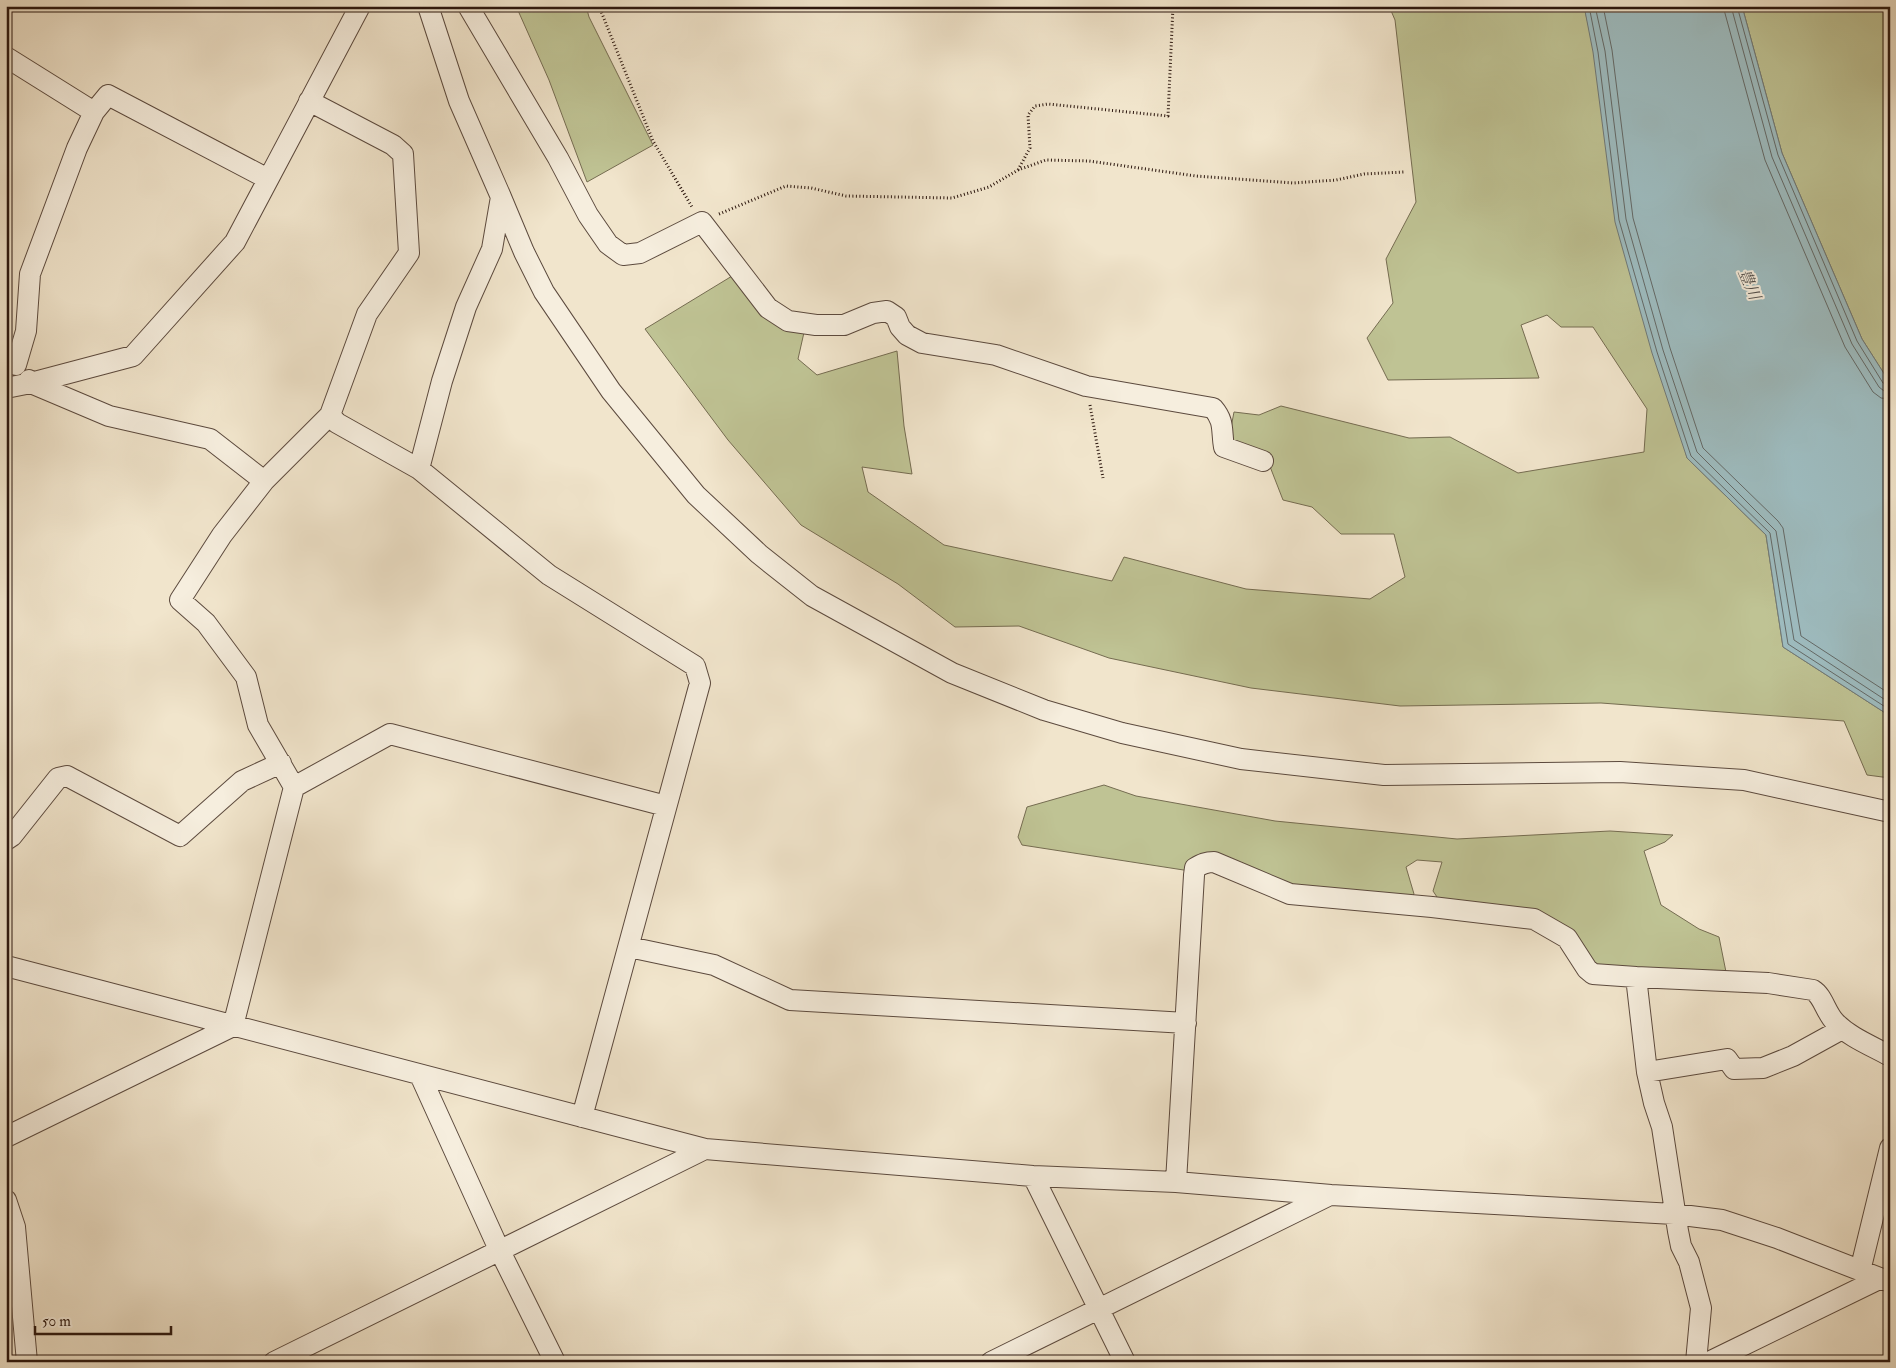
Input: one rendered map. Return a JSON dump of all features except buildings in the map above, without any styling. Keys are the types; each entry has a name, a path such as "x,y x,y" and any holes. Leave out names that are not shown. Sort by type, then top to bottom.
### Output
{"street":[{"path":"6,388 133,356 235,242 360,6"},
{"path":"428,6 459,101 524,252 544,292 611,391 696,495 759,554 812,596 952,673 1044,710 1122,732 1241,759 1384,775 1620,772 1744,780 1890,812"},
{"path":"468,6 558,158 588,215 608,244 623,255 640,253 702,222 768,308 788,321 816,325 844,325 873,313 887,311 896,316 900,327 907,335 922,343 996,355 1086,386 1213,408 1220,416 1223,427 1224,447 1263,461"},
{"path":"6,57 94,112"},
{"path":"264,481 210,439 109,416 31,383 11,359 26,331 30,274 77,148 94,112 108,94 268,179"},
{"path":"6,1137 232,1026 294,787 258,725 246,677 206,622 180,600 222,535 264,481 330,415 367,314 408,253 403,154 393,145 309,101"},
{"path":"419,469 442,381 463,316 492,250 501,197"},
{"path":"330,415 338,423 419,469 549,575 695,666 700,683 582,1117"},
{"path":"294,787 390,734 666,806"},
{"path":"6,840 12,836 58,778 67,776 180,836 242,781 281,763"},
{"path":"1176,1182 1194,875 1195,868 1206,862 1214,862 1290,894 1432,907 1534,919 1567,938 1586,969 1593,974 1768,982 1806,988 1818,994 1826,1011 1842,1029 1890,1056"},
{"path":"629,947 714,965 790,1000 1186,1023"},
{"path":"6,966 705,1149 1032,1176 1176,1182 1331,1195 1674,1214 1722,1220 1776,1238 1885,1280"},
{"path":"1636,977 1647,1072 1654,1103 1662,1126 1674,1214 1681,1246 1689,1262 1702,1308 1696,1362"},
{"path":"1647,1072 1726,1060 1734,1068 1763,1068 1793,1056 1842,1029"},
{"path":"420,1075 500,1252 555,1362"},
{"path":"1860,1271 1890,1148"},
{"path":"274,1362 500,1252 705,1149"},
{"path":"1032,1176 1125,1362"},
{"path":"991,1362 1331,1195"},
{"path":"6,1200 15,1227 27,1362"},
{"path":"1709,1362 1885,1280"}],"path":[{"path":"598,6 653,140 702,222 786,186 811,188 846,196 952,198 989,187 1018,170 1046,160 1089,161 1196,176 1293,184 1336,180 1364,174 1404,172"},
{"path":"1018,170 1030,148 1028,115 1035,106 1048,104 1168,116 1173,6"},
{"path":"1086,386 1103,478"}],"green space":[{"path":"516,6 586,6 589,17 653,145 587,182 549,80"},
{"path":"1389,6 1584,6 1687,458 1766,535 1783,647 1890,716 1890,778 1867,775 1844,721 1601,703 1400,706 1251,688 1109,658 1019,626 955,627 898,584 801,525 728,440 645,329 737,273 805,328 798,359 817,375 897,351 904,426 912,474 862,467 868,492 944,545 1112,581 1124,557 1246,589 1370,599 1405,577 1394,534 1341,534 1312,507 1283,500 1269,464 1228,443 1234,412 1259,415 1281,406 1409,438 1450,437 1518,473 1644,452 1647,409 1593,327 1561,327 1547,315 1521,325 1539,378 1388,380 1367,338 1393,303 1386,259 1416,202 1395,20"},
{"path":"1742,6 1890,6 1890,383 1862,339 1782,153"},
{"path":"1104,785 1136,796 1275,821 1457,839 1610,831 1673,835 1665,842 1644,851 1661,905 1699,929 1719,937 1727,977 1597,975 1572,938 1445,909 1433,891 1442,862 1417,860 1406,867 1414,894 1408,902 1290,890 1233,868 1190,871 1022,845 1018,837 1027,807"}],"water":[{"name":"豊川","path":"1584,6 1742,6 1782,153 1862,339 1890,383 1890,716 1783,647 1766,535 1687,458 1652,353 1615,222 1593,52"}]}
